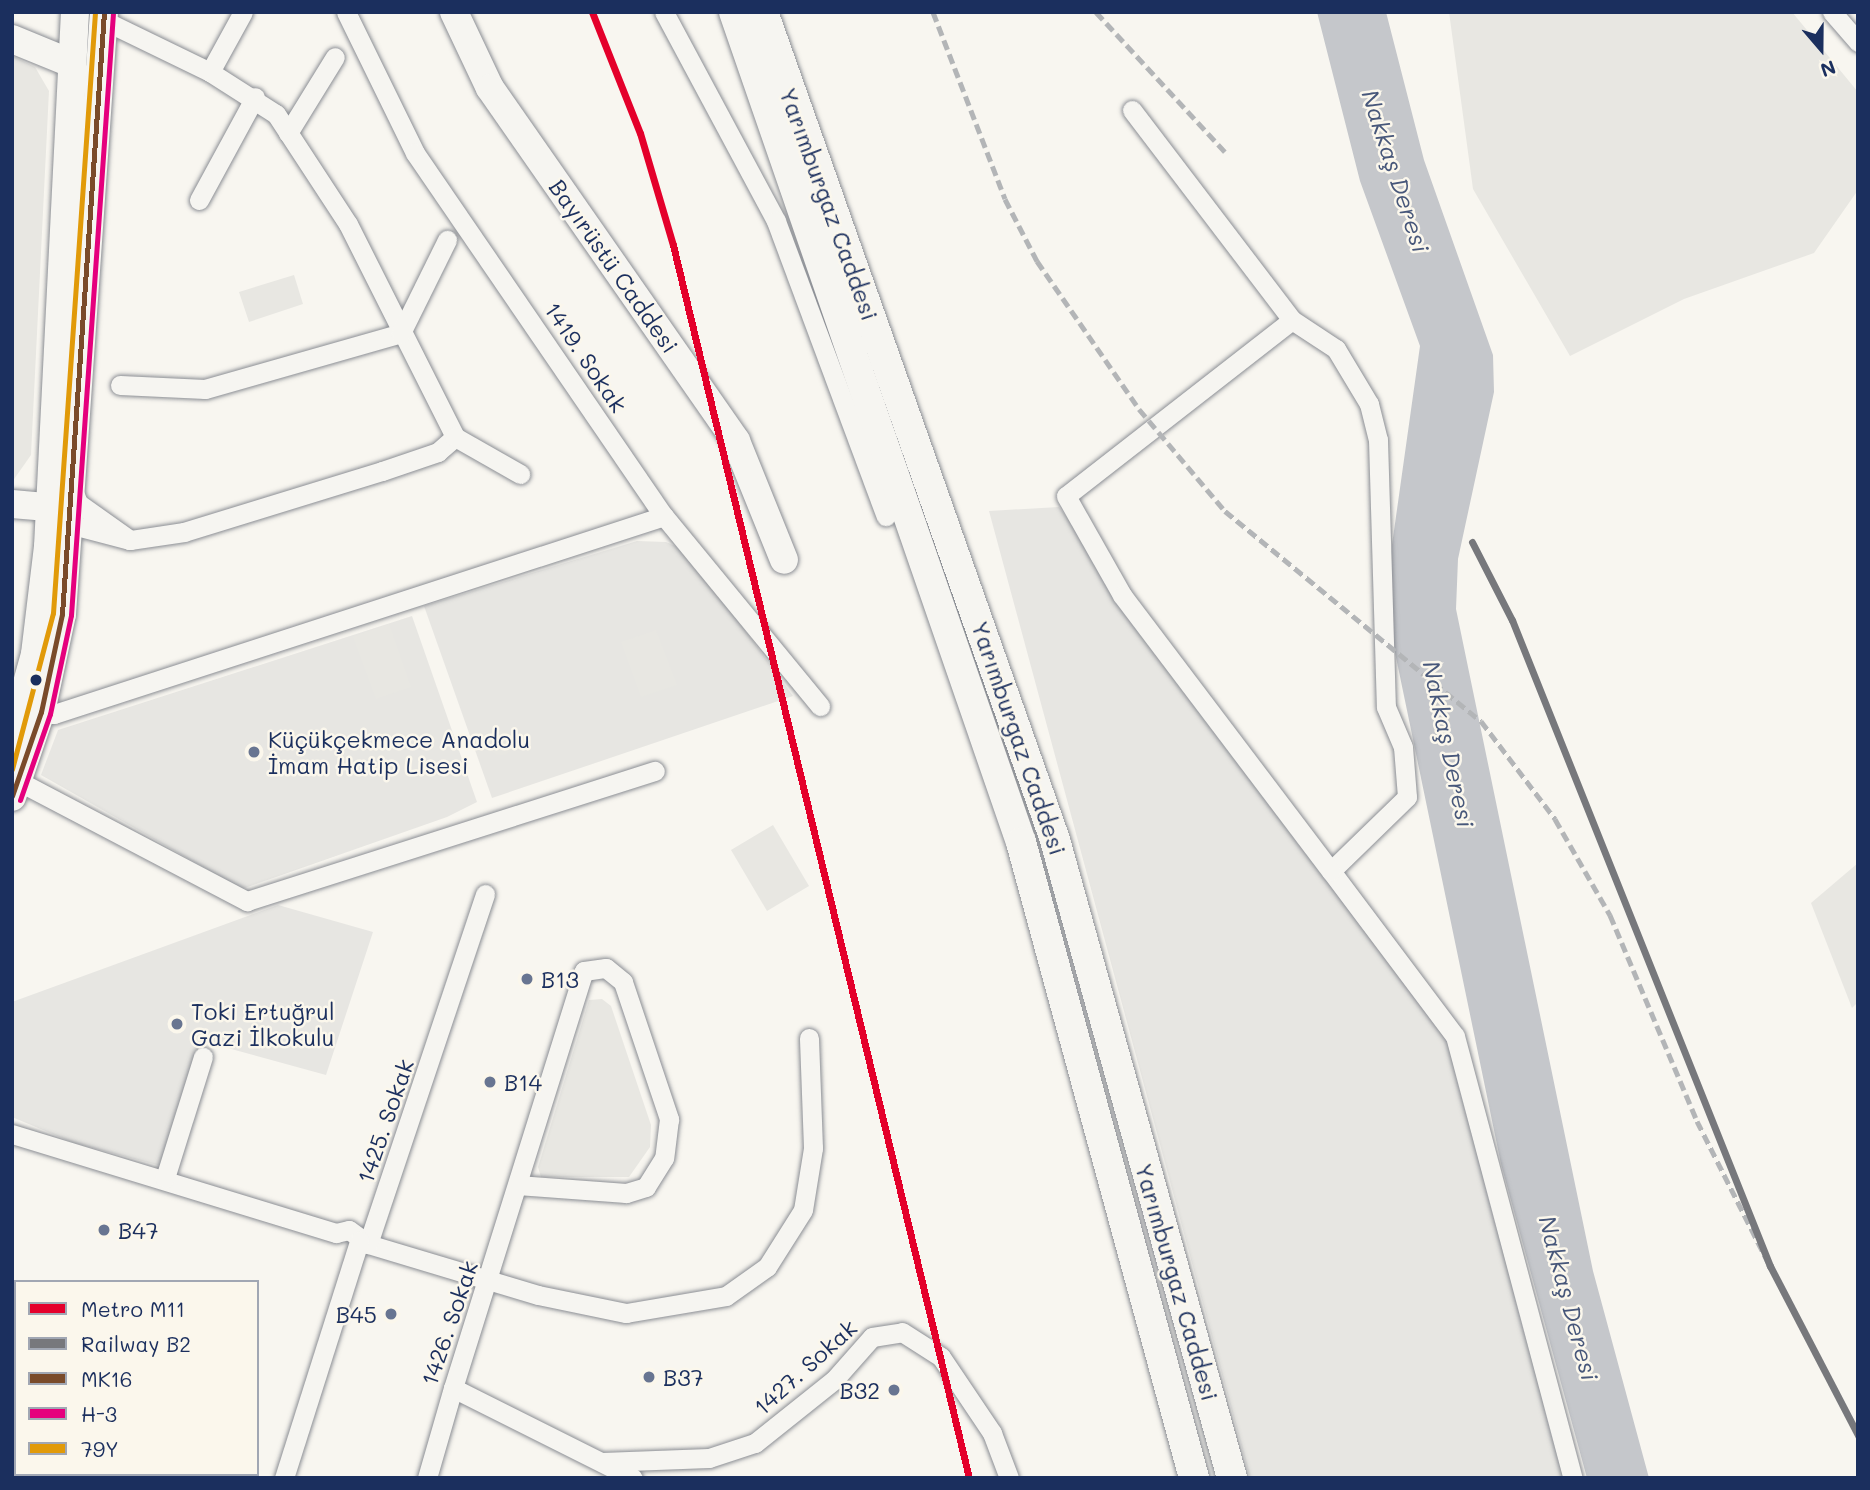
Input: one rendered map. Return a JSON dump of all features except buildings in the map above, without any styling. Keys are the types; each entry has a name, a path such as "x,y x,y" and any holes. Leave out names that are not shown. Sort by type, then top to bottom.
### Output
{"main road":[{"path":"14,786 41,712 62,614 58,515 68,62 75,12"},
{"name":"Bayırüstü Caddesi","path":"454,12 489,88 736,441 784,560"},
{"name":"Yarımburgaz Caddesi","path":"734,12 1021,842 1194,1478"},
{"name":"Yarımburgaz Caddesi","path":"763,12 1055,840 1232,1478"},
{"path":"12,737 35,654 58,515 71,482 103,16"},
{"path":"12,39 68,62 82,99 75,263 83,295"},
{"path":"12,505 58,515"}],"street":[{"path":"210,72 243,12"},
{"name":"1419. Sokak","path":"346,12 415,153 664,516 820,706"},
{"path":"664,12 776,220 886,516"},
{"path":"1832,12 1858,42"},
{"path":"103,16 255,97 288,134 348,224 455,437 520,474"},
{"path":"288,134 335,57"},
{"path":"199,201 255,97"},
{"path":"1132,110 1292,320 1336,349 1369,404 1378,440 1386,707 1403,747 1407,797 1331,872"},
{"path":"120,384 205,389 401,333 447,240"},
{"path":"1292,320 1066,496 1122,595 1455,1036 1573,1478"},
{"path":"58,515 130,540 184,531 438,452 455,437"},
{"path":"71,482 78,503 130,540"},
{"path":"41,712 54,714 664,516"},
{"path":"14,786 247,901 655,771"},
{"name":"1425. Sokak","path":"284,1478 485,894"},
{"name":"1426. Sokak","path":"427,1478 453,1388 491,1280 517,1185 584,971 606,968 623,982 669,1119 664,1158 646,1187 626,1193 517,1185"},
{"path":"12,1134 165,1178 336,1233 344,1245 364,1242 491,1280 626,1313 726,1296 767,1267 803,1210 813,1148 809,1038"},
{"path":"165,1178 204,1057"},
{"name":"1427. Sokak","path":"602,1462 709,1458 755,1443 834,1380 872,1337 902,1332 941,1357 992,1433 1010,1478"},
{"name":"1427. Sokak","path":"453,1388 633,1478"}],"shaded area":[{"path":"1449,12 1792,12 1858,92 1858,190 1814,253 1684,299 1570,356 1473,189"},
{"path":"12,56 35,67 49,91 31,455 12,482"},
{"path":"294,275 303,304 249,322 239,292"},
{"path":"1059,507 1466,1044 1581,1478 1250,1478 989,511"},
{"path":"637,541 666,542 687,551 793,696 492,798 424,606"},
{"name":"Küçükçekmece Anadolu İmam Hatip Lisesi","path":"412,616 477,802 447,817 242,889 41,775 58,730"},
{"path":"389,624 411,687 376,699 353,637"},
{"path":"656,630 677,685 641,697 621,642"},
{"path":"501,731 510,734 513,743 510,752 501,755 492,752 489,743 492,734"},
{"path":"773,825 809,886 767,911 731,850"},
{"path":"1858,863 1858,1002 1852,1008 1811,903"},
{"name":"Toki Ertuğrul Gazi İlkokulu","path":"278,905 373,932 326,1075 202,1041 165,1167 74,1143 12,1117 12,1002"},
{"path":"602,999 611,1006 651,1125 650,1147 629,1177 541,1177 538,1167 589,1000"}],"water":[{"name":"Nakkaş Deresi","path":"1317,12 1386,12 1424,160 1493,355 1494,392 1458,559 1456,609 1593,1271 1649,1478 1587,1478 1501,1164 1392,638 1391,552 1420,346 1360,181"}],"railway":[{"path":"933,12 1005,199 1037,261 1139,409 1225,511 1481,721 1555,819 1610,915 1697,1121 1770,1266"},
{"path":"1096,12 1227,154"}],"metro line":[{"name":"M11","path":"592,12 640,133 673,245 969,1478"}],"rail line":[{"name":"B2","path":"1472,542 1512,620 1770,1266 1858,1435"}],"transit line":[{"name":"79Y","path":"12,769 53,613 95,12"},
{"name":"MK16","path":"12,796 41,712 62,614 104,12"},
{"name":"H-3","path":"20,800 50,714 71,615 113,13"}],"place":[{"name":"Küçükçekmece Anadolu İmam Hatip Lisesi","path":"254,752"},
{"name":"B13","path":"527,979"},
{"name":"Toki Ertuğrul Gazi İlkokulu","path":"177,1024"},
{"name":"B14","path":"490,1082"},
{"name":"B47","path":"104,1230"},
{"name":"B45","path":"391,1314"},
{"name":"B37","path":"649,1377"},
{"name":"B32","path":"894,1390"}]}
